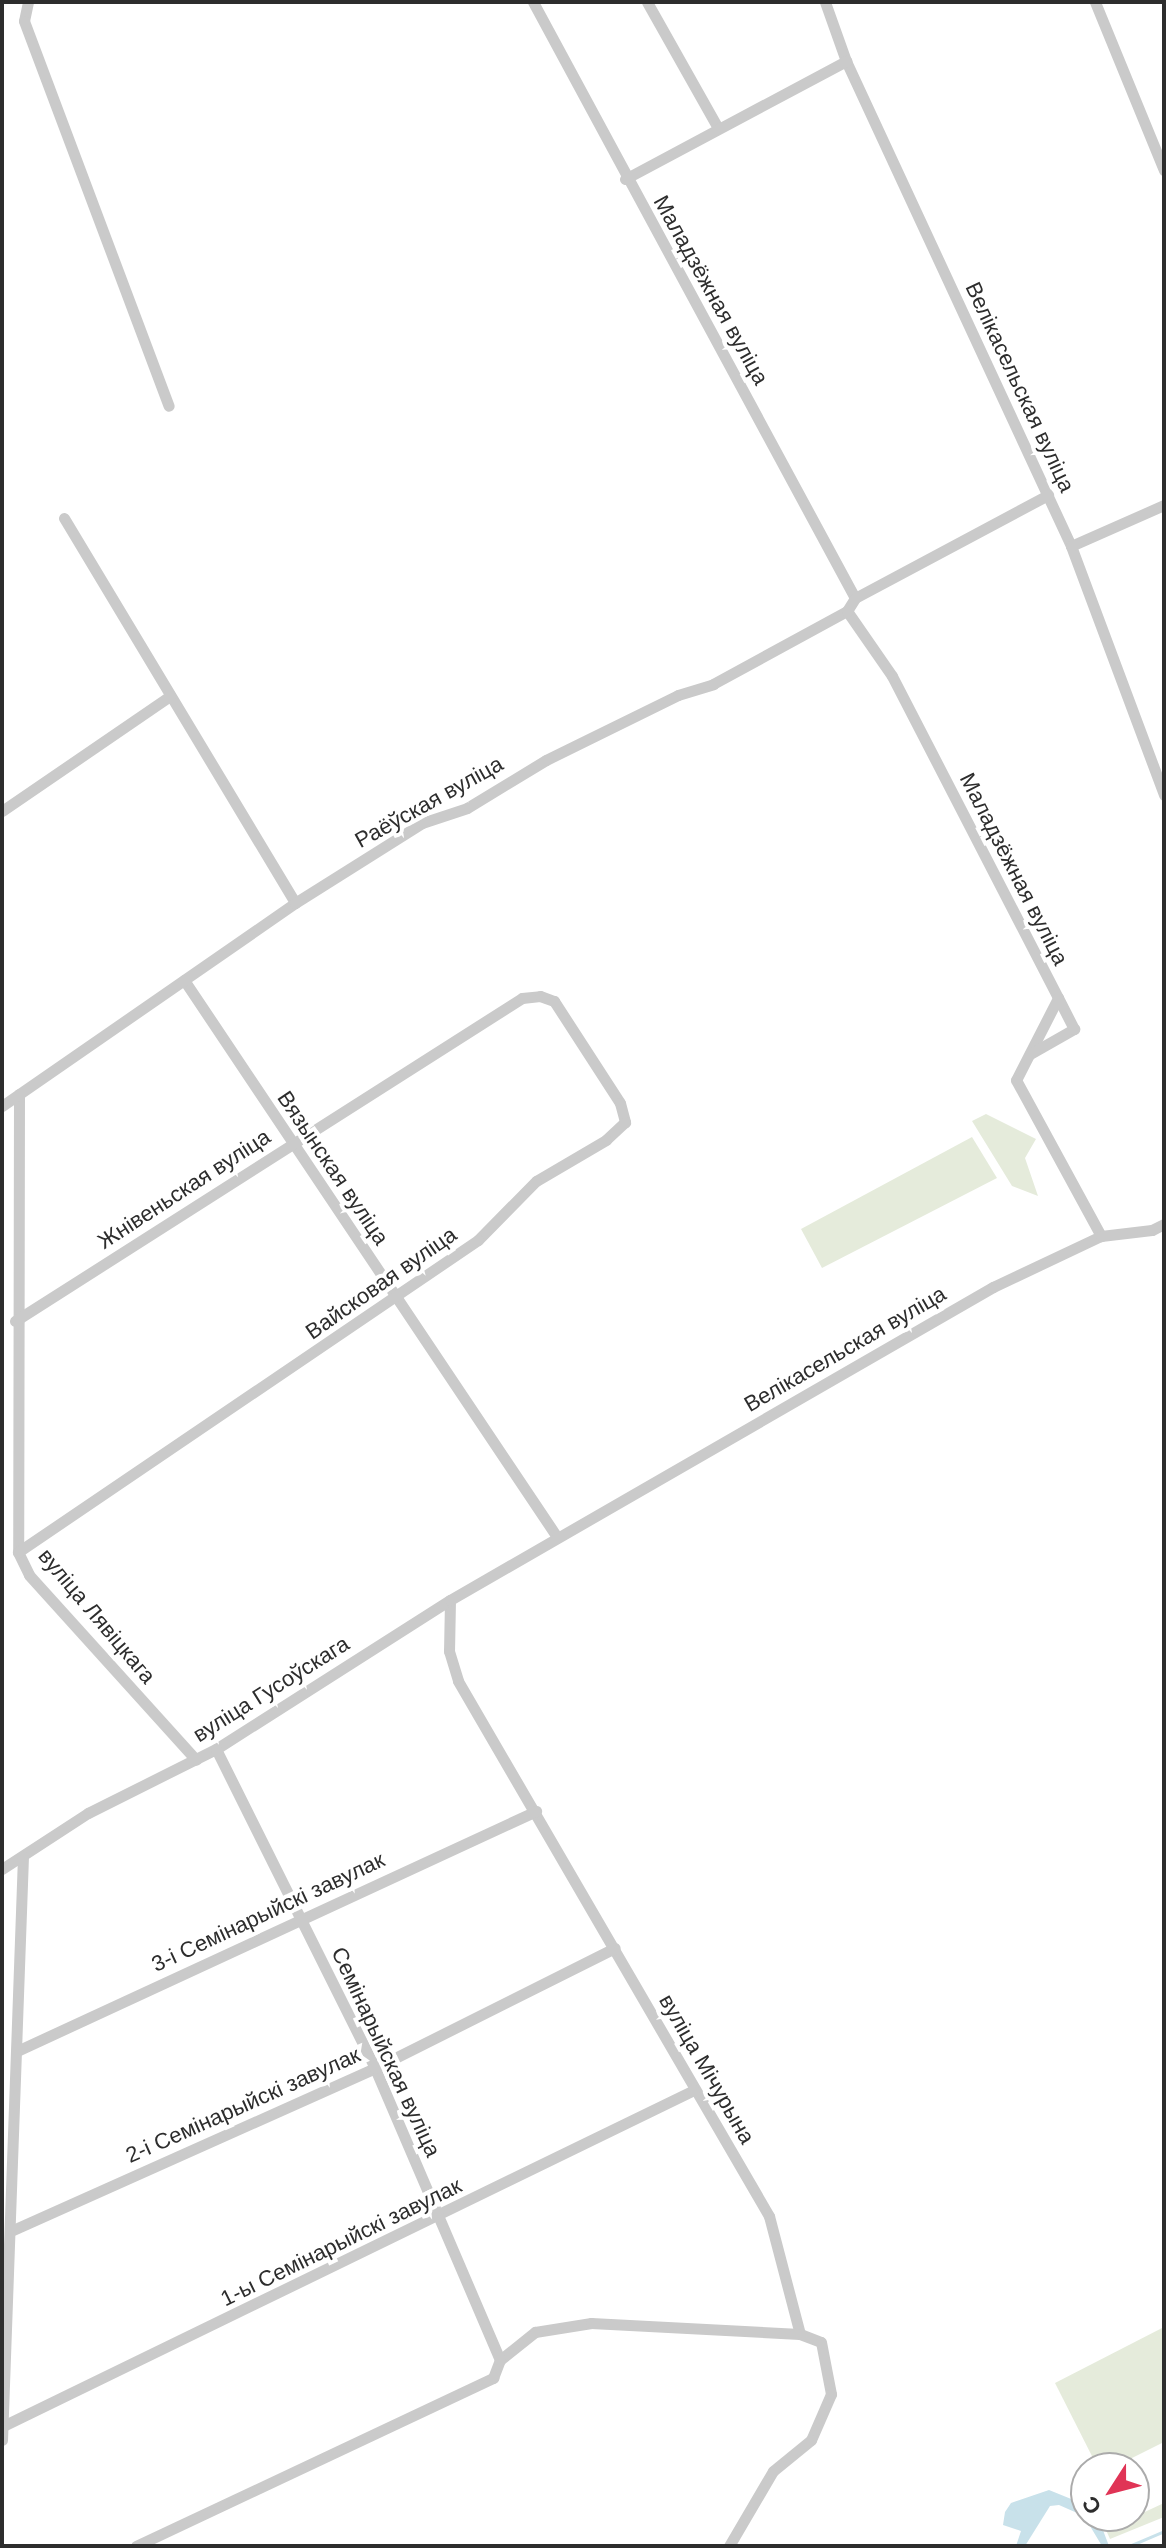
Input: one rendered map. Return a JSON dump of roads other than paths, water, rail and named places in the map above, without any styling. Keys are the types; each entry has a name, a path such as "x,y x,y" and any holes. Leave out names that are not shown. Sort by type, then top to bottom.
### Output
{"street":[{"path":"28,2 24,21 169,406"},
{"name":"Маладзёжная вуліца","path":"533,2 625,179 707,317 855,598"},
{"path":"647,2 718,128"},
{"name":"Велікасельская вуліца","path":"825,2 846,61 1071,546 1164,795"},
{"path":"1095,2 1164,170"},
{"path":"625,179 846,61"},
{"path":"855,598 1048,495"},
{"path":"1071,546 1164,505"},
{"path":"64,518 295,903"},
{"name":"Раёўская вуліца","path":"2,1106 295,903 422,823 467,808 546,760 678,695 713,684 847,611 855,598"},
{"name":"Маладзёжная вуліца","path":"847,611 892,676 1058,998 1016,1080 1101,1236"},
{"path":"2,811 170,696"},
{"name":"Вязынская вуліца","path":"184,980 557,1537"},
{"name":"Жнівеньская вуліца","path":"15,1321 501,1007 540,996"},
{"name":"Вайсковая вуліца","path":"18,1552 396,1299 478,1240 536,1181 606,1140 625,1122 620,1103 572,1022 554,1001 540,996"},
{"path":"1030,1054 1074,1029 1058,998"},
{"name":"вуліца Лявіцкага","path":"19,1094 15,1321 18,1552 29,1575 196,1760"},
{"name":"Велікасельская вуліца","path":"557,1537 1060,1251 1101,1236 1152,1230 1164,1224"},
{"name":"вуліца Гусоўскага","path":"2,1869 88,1813 216,1749 450,1600 557,1537"},
{"name":"вуліца Мічурына","path":"450,1600 449,1651 458,1681 769,2216 800,2334 821,2342 831,2394 811,2440 773,2471 729,2546"},
{"name":"Семінарыйская вуліца","path":"216,1749 375,2068 500,2360"},
{"name":"3-і Семінарыйскі завулак","path":"17,2051 536,1811"},
{"path":"2,2440 13,2230 23,1856"},
{"name":"2-і Семінарыйскі завулак","path":"13,2230 375,2068 615,1948"},
{"name":"1-ы Семінарыйскі завулак","path":"3,2426 438,2218 694,2090"},
{"path":"136,2546 493,2378 500,2360 535,2332 572,2325 800,2334"}],"water":[{"path":"1049,2490 1070,2499 1070,2510 1059,2505 1050,2506 1025,2546 1016,2546 1021,2531 1003,2525 1005,2512 1011,2503"},
{"path":"1094,2532 1104,2532 1109,2546 1102,2546"}],"waterway":[{"path":"1129,2546 1164,2531"}]}
